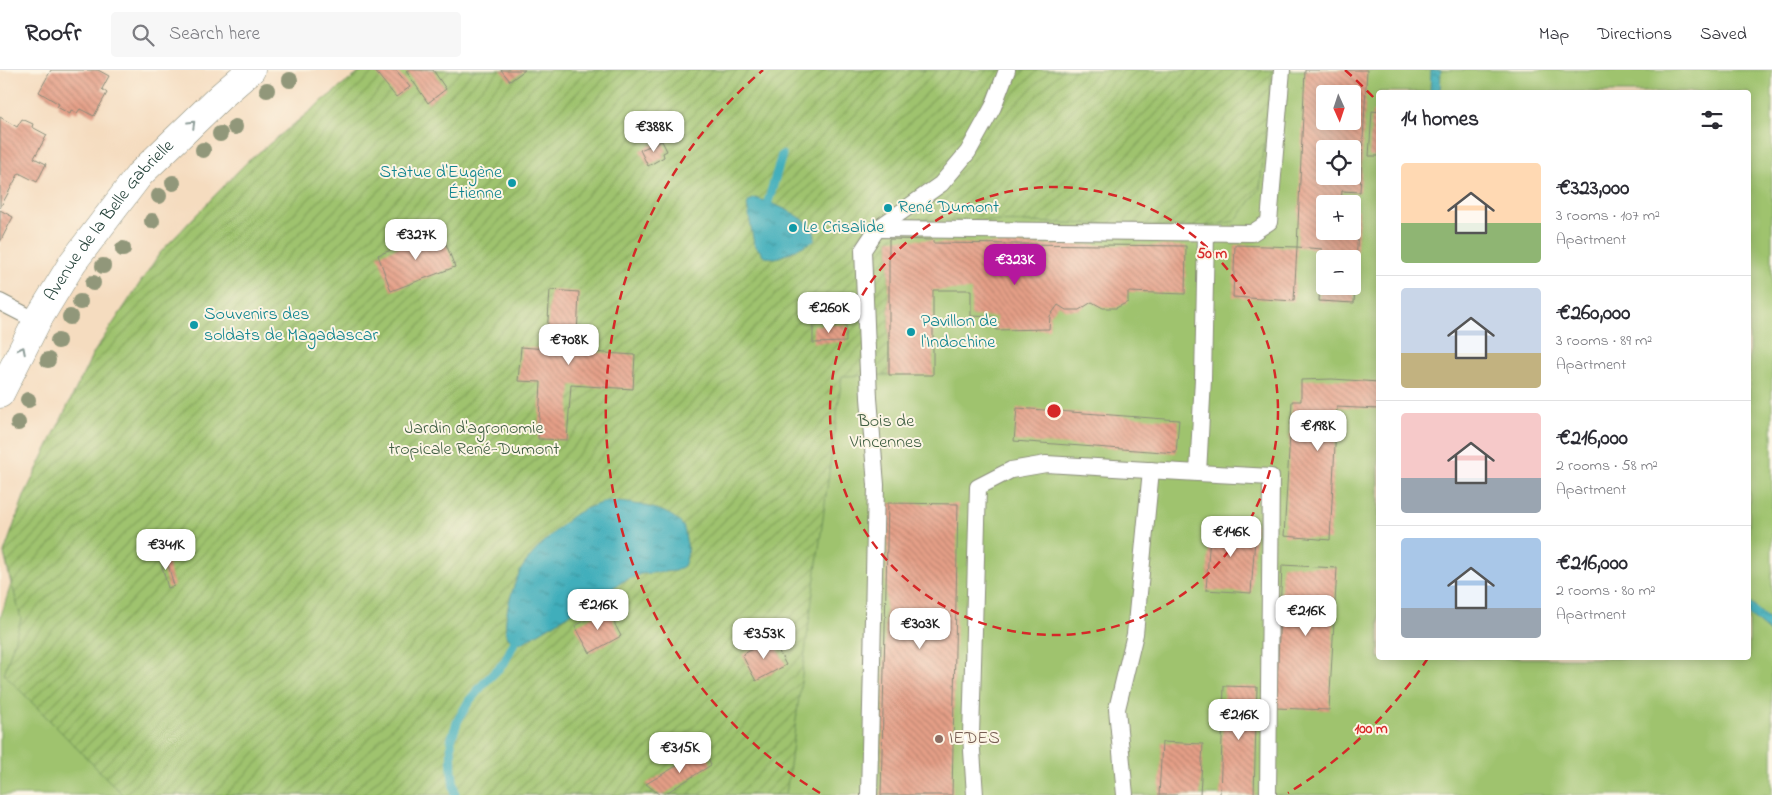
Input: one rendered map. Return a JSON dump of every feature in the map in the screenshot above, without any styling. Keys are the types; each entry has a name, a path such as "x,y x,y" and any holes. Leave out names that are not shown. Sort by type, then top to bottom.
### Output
{"street":[{"name":"Avenue de la Belle Gabrielle","path":"0,394 37,321 73,262 140,174 251,70"}],"lane":[{"path":"869,795 876,485 869,398 863,250 877,228 941,184 968,152 993,107 1007,70"},
{"path":"877,228 1252,233 1269,222 1282,70"},
{"path":"1198,473 1203,379 1206,233"},
{"path":"0,302 37,321"},
{"path":"976,795 971,736 978,487 1011,470 1046,464 1271,477 1268,795"},
{"path":"1125,795 1117,709 1135,634 1151,470"}],"green space":[{"name":"Bois de Vincennes","path":"363,70 1772,70 1772,795 0,795 0,619 11,584 4,553 25,494 93,354 160,253 246,163"},
{"name":"Jardin d'agronomie tropicale René-Dumont","path":"363,70 1272,70 1260,189 1235,221 1205,227 920,219 889,239 889,375 842,376 786,795 123,795 4,674 21,619 4,553 25,494 93,354 160,253 246,163"}],"water":[{"path":"1431,70 1441,70 1440,90 1430,90"},
{"path":"755,198 794,213 811,226 815,234 814,241 780,257 765,257 754,244 747,205 749,201"},
{"path":"608,501 648,507 676,519 684,528 687,544 688,553 684,566 675,571 641,574 624,581 522,643 514,643 508,638 506,632 507,613 515,582 522,568 537,549 570,518 583,510"},
{"path":"1751,604 1772,622 1772,635 1751,617"}],"building":[{"path":"51,70 98,70 109,76 102,89 107,93 94,116 80,109 77,113 71,110 70,114 57,107 59,104 39,92"},
{"path":"374,70 396,70 410,87 396,97"},
{"path":"407,70 433,70 446,89 428,103"},
{"path":"501,70 525,70 510,81"},
{"path":"1305,70 1367,70 1361,175 1361,140 1316,140 1316,185 1360,185 1360,192 1342,191 1342,195 1316,195 1316,240 1357,240 1357,250 1322,250 1297,247"},
{"path":"1372,111 1376,112 1376,156 1369,156"},
{"path":"0,117 17,127 22,119 33,124 32,127 47,135 34,158 46,164 37,182 19,173 0,208"},
{"path":"662,141 667,151 663,153 664,157 648,166 640,150"},
{"path":"0,210 13,217 0,242"},
{"path":"441,231 455,267 391,291 378,255"},
{"path":"889,239 933,240 933,243 1186,246 1185,294 1128,292 1128,302 1116,308 1103,308 1092,302 1079,310 1066,310 1058,305 1050,316 1049,329 996,330 996,317 971,316 971,290 933,290 933,375 889,375"},
{"path":"1235,245 1297,247 1294,301 1233,297"},
{"path":"550,290 579,292 577,337 586,337 591,343 591,352 635,355 633,389 571,385 567,440 538,439 541,382 518,381 521,347 546,349"},
{"path":"1319,295 1354,295 1354,303 1319,301"},
{"path":"813,325 846,325 846,342 813,343"},
{"path":"1332,379 1376,382 1376,409 1337,407 1330,540 1284,536 1292,401 1301,401 1301,380"},
{"path":"1017,408 1179,420 1176,453 1014,441"},
{"path":"888,503 958,504 952,795 881,795"},
{"path":"1211,522 1256,525 1251,593 1206,590"},
{"path":"165,554 174,586 168,588 159,556"},
{"path":"1282,565 1337,568 1329,710 1276,708"},
{"path":"607,609 621,636 590,653 575,626"},
{"path":"772,638 786,665 756,681 742,655"},
{"path":"1224,686 1257,687 1254,795 1220,795"},
{"path":"1162,742 1203,744 1200,795 1159,795"},
{"path":"705,749 711,765 663,795 660,795 646,784"}],"waterway":[{"path":"768,202 782,155"},
{"path":"455,795 451,740 458,720 469,701 504,663 514,643"}],"place":[{"name":"Statue d'Eugène Étienne","path":"512,183"},
{"name":"René Dumont","path":"888,208"},
{"name":"Le Crisalide","path":"793,228"},
{"name":"Souvenirs des soldats de Magadascar","path":"194,325"},
{"name":"Pavillon de l'Indochine","path":"911,332"},
{"name":"IEDES","path":"939,739"}]}
